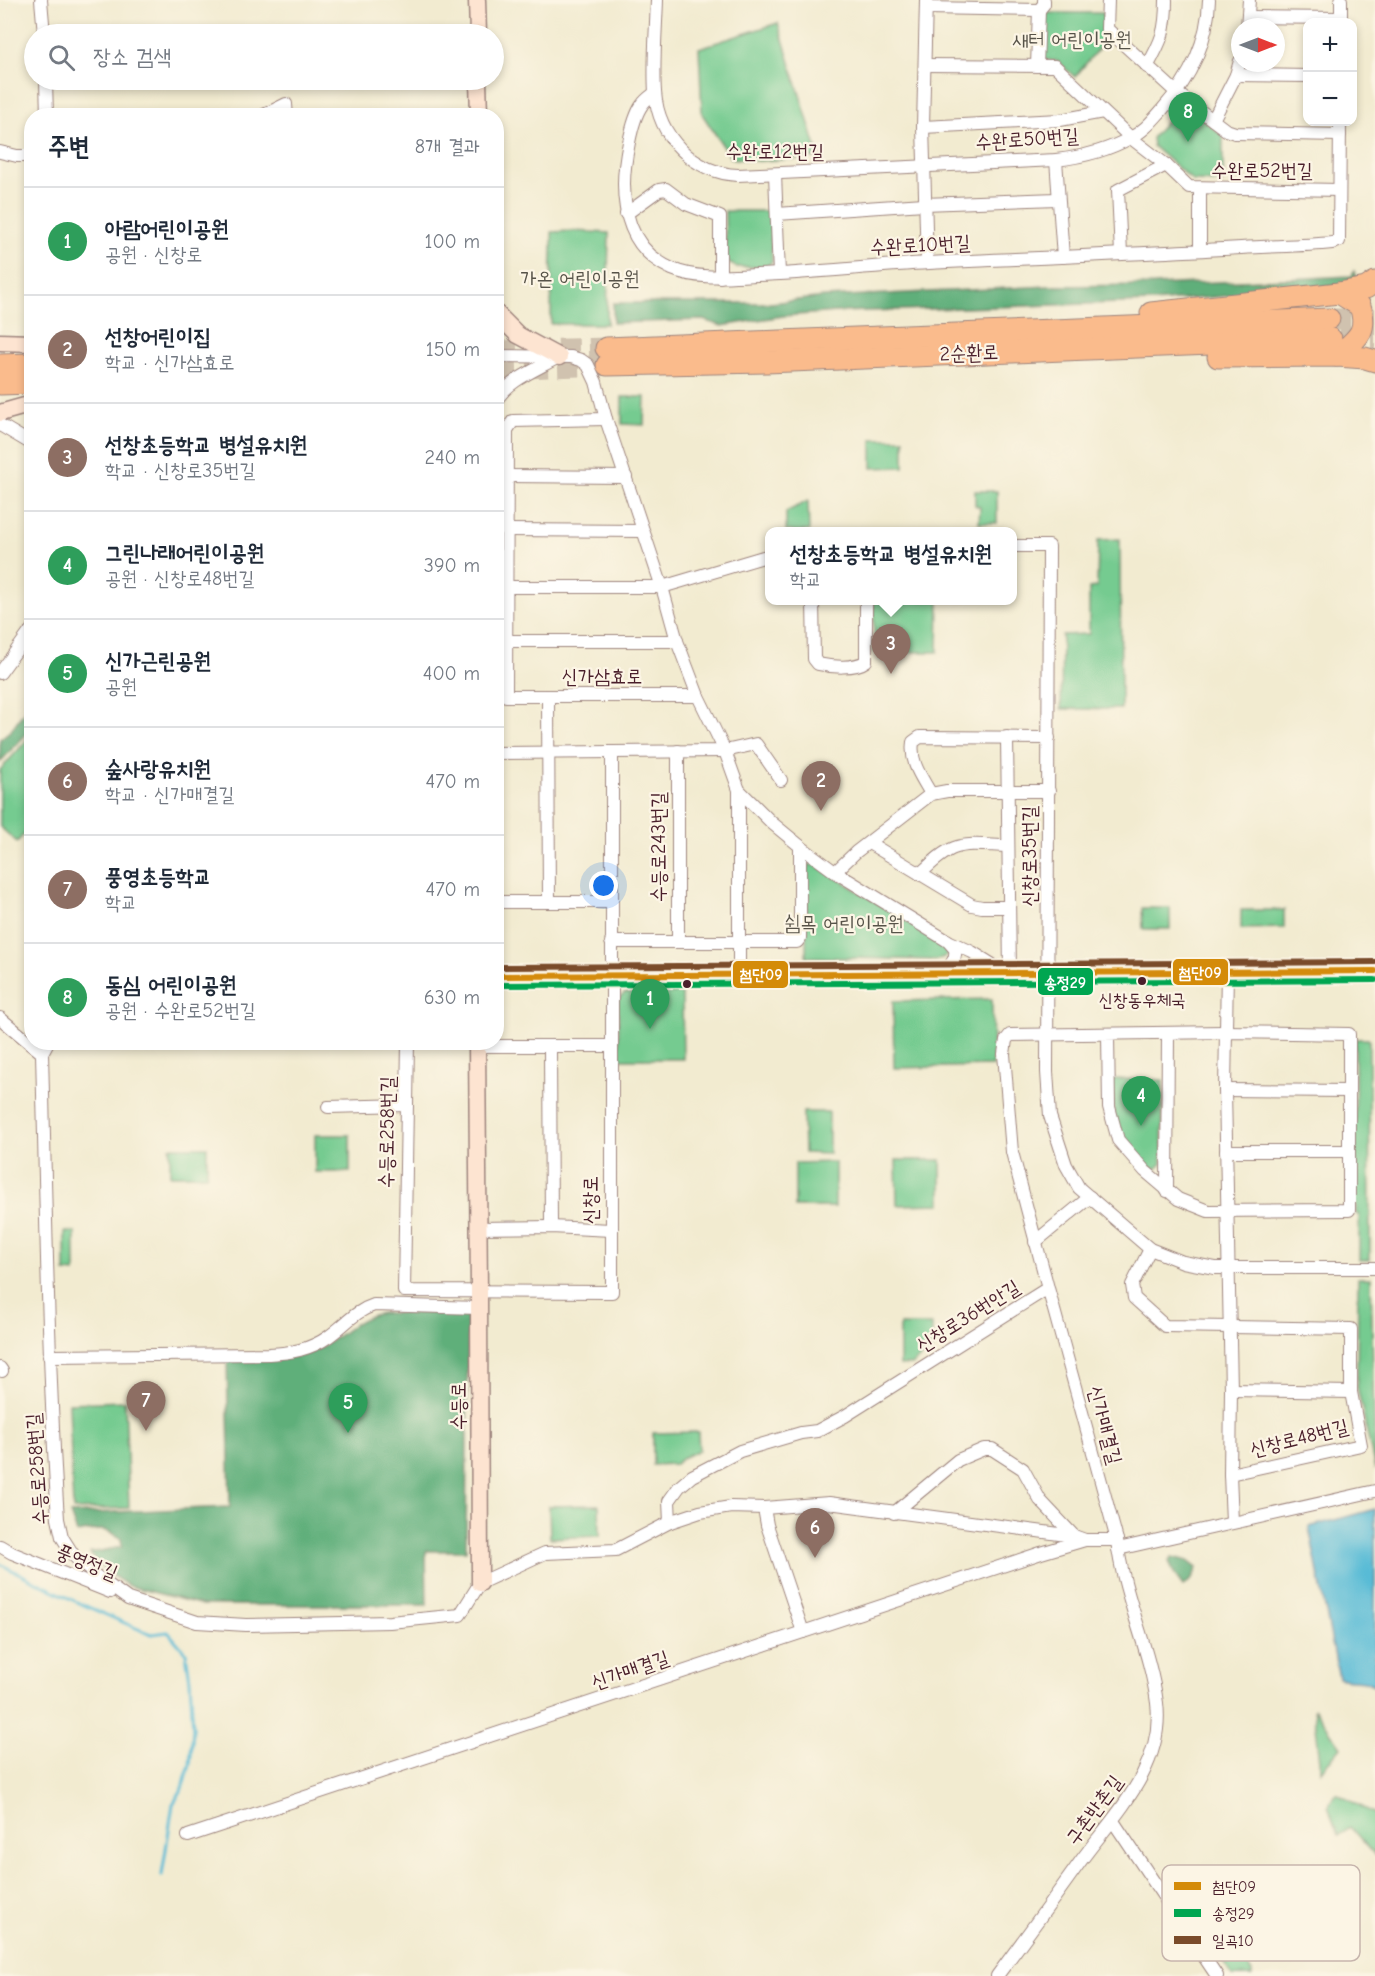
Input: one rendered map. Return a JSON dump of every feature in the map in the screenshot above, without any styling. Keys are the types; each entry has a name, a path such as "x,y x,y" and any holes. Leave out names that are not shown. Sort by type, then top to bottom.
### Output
{"highway":[{"path":"786,341 835,330 1109,317 1339,293 1366,288 1375,282"},
{"path":"1339,293 1375,305"},
{"path":"1332,338 1359,335 1363,328 1364,320 1360,306 1339,293"},
{"path":"1332,338 1375,337"},
{"path":"1332,338 1375,362"},
{"name":"2순환로","path":"1332,338 1115,358 830,366 606,356 786,341 1332,338"},
{"path":"0,365 24,358"},
{"path":"0,384 24,362"}],"main road":[{"path":"477,0 478,24"},
{"path":"478,90 479,108"},
{"path":"504,321 518,334 559,357"},
{"path":"0,342 24,353"},
{"path":"0,413 24,406"},
{"path":"504,976 1227,970 1375,971"},
{"name":"수등로","path":"477,1050 480,1583"}],"street":[{"path":"41,0 43,24"},
{"name":"수완로12번길","path":"657,0 655,93 667,132 682,151 700,165 728,174 775,174 924,165"},
{"path":"1108,0 1107,29 1177,93"},
{"path":"1147,67 1162,39 1166,18 1166,0"},
{"name":"수완로50번길","path":"924,165 1078,158 1131,138 1148,126 1177,93 1193,67 1202,40 1209,0"},
{"path":"1248,18 1249,0"},
{"path":"1341,0 1341,18"},
{"path":"927,263 923,127 926,4 1042,5 1037,66"},
{"path":"1285,21 1303,21"},
{"name":"수완로50번길","path":"925,65 1055,66 1131,138"},
{"path":"1213,120 1237,72"},
{"path":"1236,75 1303,76"},
{"path":"46,90 47,108"},
{"name":"수완로10번길","path":"655,93 642,104 632,132 624,172 626,214 631,228 643,247 672,269 691,275 720,277 779,274 927,263 1318,244 1339,241"},
{"name":"수완로52번길","path":"1177,93 1226,130 1235,133 1340,135"},
{"name":"수완로50번길","path":"923,127 1060,120 1102,112"},
{"name":"수완로52번길","path":"1339,241 1340,126"},
{"name":"수완로52번길","path":"1131,138 1166,165 1189,187 1339,190"},
{"path":"0,152 24,156"},
{"path":"1056,160 1063,257"},
{"path":"1121,254 1118,190 1166,165"},
{"path":"775,174 779,274"},
{"path":"626,214 659,190 666,189 686,204 720,218 720,277"},
{"path":"1200,189 1200,250"},
{"path":"924,204 1058,199"},
{"name":"수완로10번길","path":"777,214 924,204"},
{"path":"504,356 571,357 588,365 596,382 606,419 662,587 677,641 698,696 725,751 739,790 739,974"},
{"path":"504,391 559,357"},
{"path":"504,564 507,530 507,430 513,421 606,419"},
{"path":"0,425 24,439"},
{"path":"506,476 626,477"},
{"path":"507,530 643,531"},
{"name":"신창로35번길","path":"1017,546 1049,546 1047,1034 1050,1116 1066,1166 1079,1188 1150,1249"},
{"path":"504,587 662,587 765,556"},
{"path":"813,605 814,659 818,664 826,666 861,665 866,662 867,605"},
{"path":"504,614 506,641"},
{"path":"0,673 24,640"},
{"name":"신가삼효로","path":"677,641 506,641 506,696 698,696"},
{"path":"548,696 549,902"},
{"path":"931,794 915,767 911,753 913,742 920,737 1049,738"},
{"path":"739,790 772,823 835,872 946,940 1008,973 1007,737"},
{"path":"504,753 725,751 756,744 781,780"},
{"path":"612,752 612,942 793,944 797,942 800,938 800,846"},
{"name":"수등로243번길","path":"678,752 678,942"},
{"path":"835,872 856,852 931,794 947,790 1049,791"},
{"path":"869,843 972,905 1008,907"},
{"path":"920,874 953,848 1007,846"},
{"path":"504,902 612,902"},
{"path":"934,973 951,965 954,960 955,949 946,940"},
{"name":"신창로","path":"479,1300 612,1292 612,942"},
{"name":"신창로48번길","path":"1227,970 1225,1090 1232,1390 1230,1474 1232,1522"},
{"path":"0,1018 24,1034"},
{"path":"1047,1034 1225,1032 1349,1034 1349,1210 1208,1211 1178,1199 1167,1191 1145,1171 1118,1140 1109,1107 1108,1034"},
{"name":"신창로36번안길","path":"670,1522 669,1501 673,1493 692,1476 740,1451 801,1433 817,1431 916,1372 1048,1288 1012,1152 1004,1046 1010,1035 1047,1034"},
{"path":"1167,1191 1168,1034"},
{"name":"수등로","path":"504,1045 611,1046"},
{"path":"550,1047 551,1227"},
{"name":"수등로258번길","path":"45,1050 49,1356 58,1519 62,1537 74,1556 128,1599 197,1622 246,1625 390,1622 460,1615 480,1583"},
{"name":"수등로258번길","path":"408,1050 404,1291 479,1300"},
{"path":"1225,1090 1349,1091"},
{"path":"328,1107 407,1105"},
{"path":"1226,1151 1349,1151"},
{"path":"1035,1242 1090,1197"},
{"path":"478,1228 551,1227 611,1230"},
{"path":"1150,1249 1198,1266 1375,1268"},
{"name":"신창로48번길","path":"1150,1249 1132,1285 1134,1298 1165,1326 1351,1329 1351,1392 1361,1445 1230,1474"},
{"name":"신가매결길","path":"480,1583 545,1553 616,1550 670,1522 700,1512 731,1507 764,1508 829,1503 1117,1545 1048,1288"},
{"path":"49,1356 293,1352 315,1345 363,1309 374,1305 479,1300"},
{"name":"신창로48번길","path":"1232,1390 1351,1392"},
{"path":"894,1513 958,1460 984,1449 992,1449 1023,1469 1040,1500 1080,1538"},
{"path":"1117,1545 1375,1491"},
{"path":"764,1508 766,1525 803,1632"},
{"name":"신가매결길","path":"188,1836 1080,1538"},
{"path":"52,1570 63,1564 67,1556 65,1543"},
{"name":"구촌반촌길","path":"997,1976 1095,1841 1113,1821 1142,1778 1154,1747 1159,1725 1155,1691 1117,1545"},
{"name":"풍영정길","path":"0,1546 52,1570 128,1599"},
{"path":"1113,1821 1162,1894"},
{"path":"1207,1961 1217,1976"}],"green space":[{"name":"새터 어린이공원","path":"1043,13 1103,13 1103,30 1107,38 1075,77 1057,61 1041,60"},
{"path":"778,23 819,157 759,161 731,158 702,114 699,48"},
{"path":"1180,106 1191,110 1223,136 1223,182 1193,181 1153,146 1152,138"},
{"path":"725,211 770,211 772,261 767,267 736,267 726,261"},
{"name":"가온 어린이공원","path":"552,232 609,233 607,324 551,324"},
{"path":"1354,271 1361,285 1153,302 837,312 783,316 722,326 703,320 613,323 613,303 770,303 825,297 1049,286 1154,285 1352,276"},
{"path":"622,397 645,397 644,425 622,424"},
{"path":"872,439 904,439 904,467 872,468"},
{"path":"975,491 997,491 997,523 979,523 980,507 975,505"},
{"path":"808,501 809,527 786,527 786,512"},
{"path":"1120,539 1121,709 1061,709 1062,635 1089,634 1089,588 1097,587 1098,540"},
{"path":"874,605 939,605 938,652 874,652"},
{"path":"24,712 24,736 0,762 0,739 11,730"},
{"path":"24,743 24,834 17,842 0,827 0,770"},
{"name":"쉼목 어린이공원","path":"809,864 819,867 939,941 948,955 937,960 806,957"},
{"path":"1142,908 1170,908 1170,929 1143,929"},
{"path":"1241,910 1284,910 1284,928 1241,929"},
{"path":"625,993 682,993 683,1059 619,1059 618,999"},
{"path":"992,999 993,1066 894,1068 893,1001"},
{"path":"1355,1039 1369,1039 1370,1260 1359,1260 1359,1215 1356,1214"},
{"path":"1112,1079 1163,1080 1162,1164 1156,1169 1150,1168 1123,1137 1114,1114"},
{"path":"803,1112 829,1112 829,1154 804,1153"},
{"path":"315,1135 350,1135 350,1172 315,1172"},
{"path":"170,1147 207,1147 207,1175 170,1175"},
{"path":"896,1160 941,1160 941,1204 897,1205"},
{"path":"835,1162 835,1207 795,1207 795,1163"},
{"path":"65,1232 75,1232 75,1273 65,1272"},
{"path":"1358,1278 1371,1278 1375,1469 1357,1386"},
{"path":"382,1313 468,1313 466,1551 426,1551 427,1605 203,1605 129,1586 106,1572 90,1553 122,1547 121,1539 105,1531 77,1533 70,1514 230,1507 227,1358 273,1359 307,1353 318,1349 364,1319"},
{"path":"900,1325 932,1325 932,1349 911,1365 900,1365"},
{"path":"125,1401 129,1508 73,1510 69,1403"},
{"path":"698,1432 699,1450 675,1464 653,1465 653,1433"},
{"path":"599,1505 600,1536 550,1538 549,1506"},
{"path":"1172,1557 1188,1561 1197,1568 1192,1579 1183,1586 1174,1574 1169,1561"},
{"path":"1314,1708 1341,1747 1321,1771"},
{"path":"1336,1793 1375,1814 1375,1855 1350,1827 1338,1836 1328,1806"},
{"path":"1223,1961 1245,1961 1252,1972 1252,1976 1232,1976"}],"water":[{"path":"1375,1509 1375,1687 1363,1681 1339,1678 1309,1527"}],"waterway":[{"path":"0,1564 143,1631 151,1634 168,1632 186,1653 193,1729 190,1765 181,1791 173,1804 162,1875"}],"tunnel":[{"path":"1329,319 1375,319"},
{"path":"1340,338 1375,338"},
{"path":"504,351 606,348"},
{"path":"504,369 607,365"}],"transit line":[{"name":"일곡10","path":"504,967 1375,962"},
{"name":"첨단09","path":"504,976 1375,971"},
{"name":"송정29","path":"504,985 1375,980"}],"place":[{"name":"동심 어린이공원","path":"1188,142"},
{"name":"선창초등학교 병설유치원","path":"891,674"},
{"name":"선창어린이집","path":"821,811"},
{"name":"신창동우체국","path":"1142,981"},
{"name":"아람어린이공원","path":"650,1029"},
{"name":"그린나래어린이공원","path":"1141,1126"},
{"name":"풍영초등학교","path":"146,1431"},
{"name":"신가근린공원","path":"348,1433"},
{"name":"숲사랑유치원","path":"815,1558"}]}
